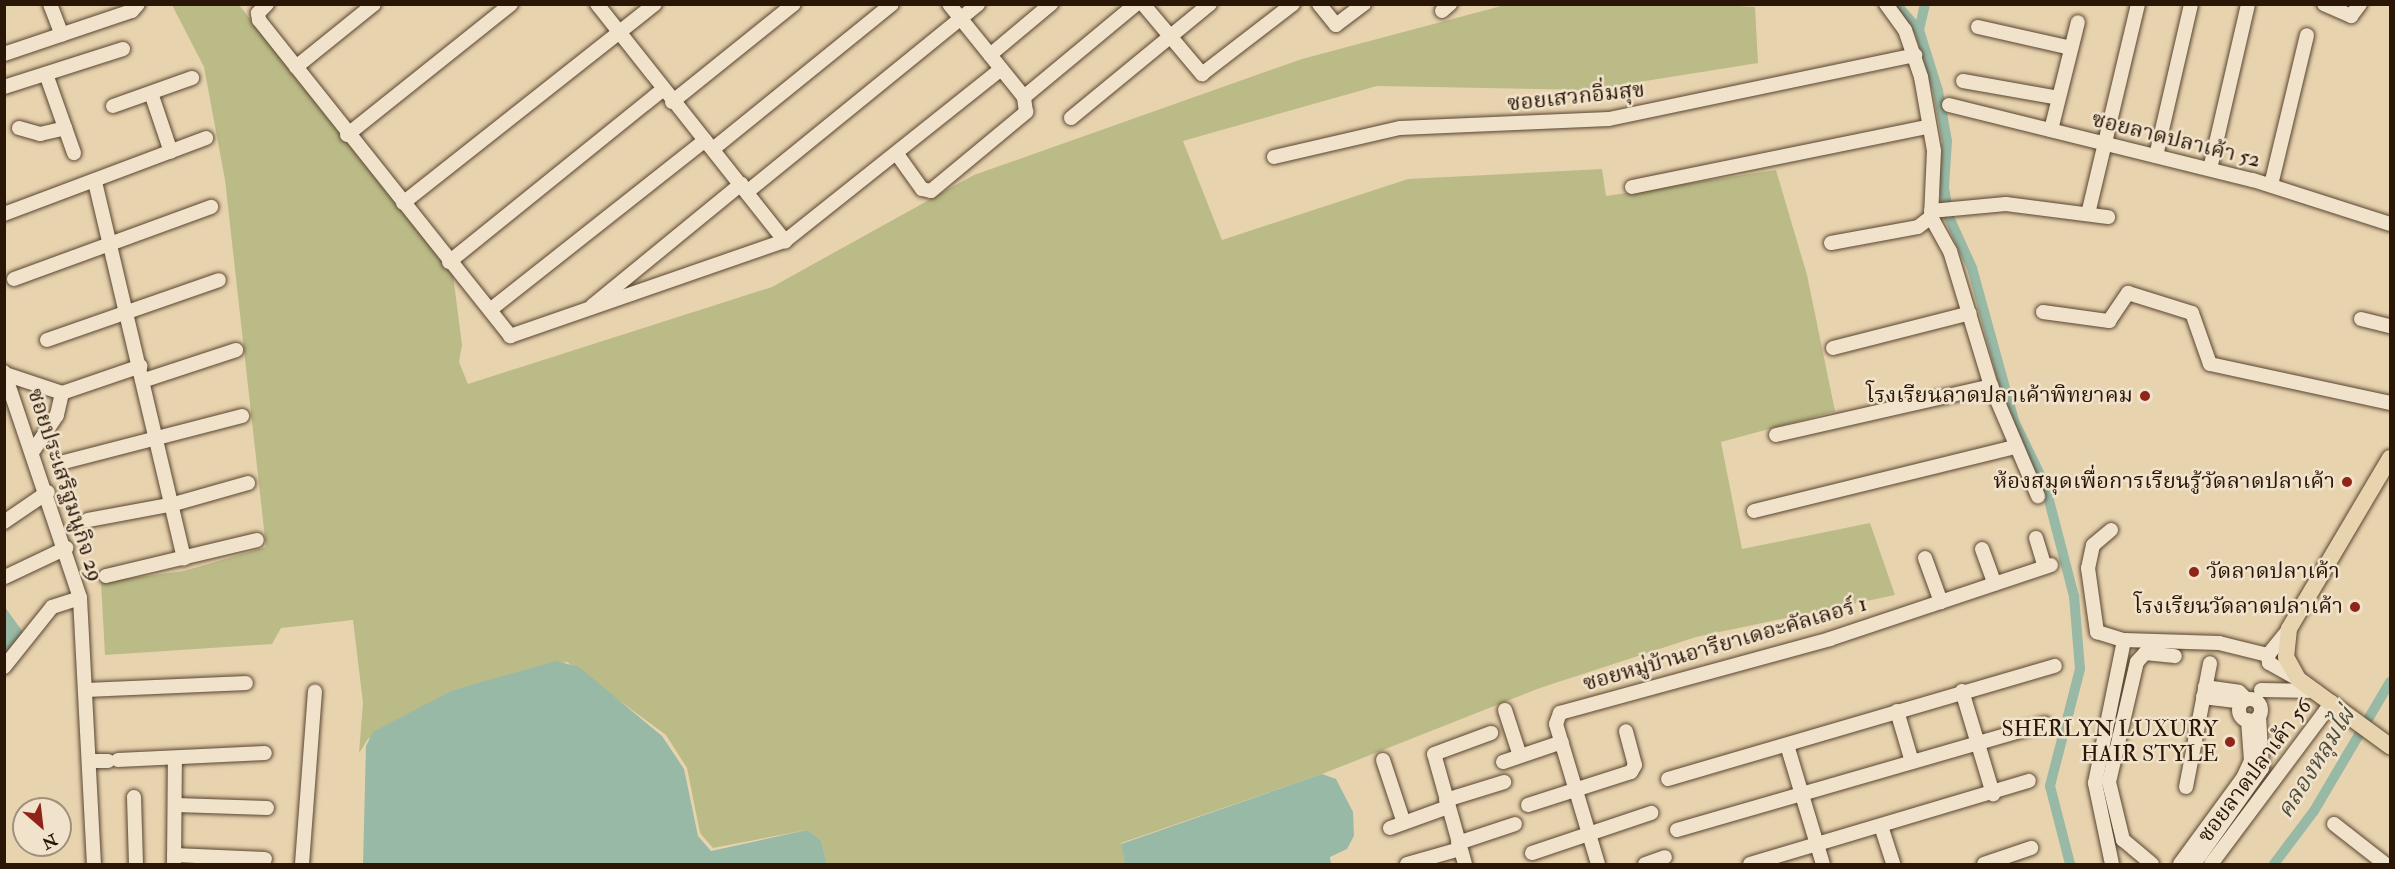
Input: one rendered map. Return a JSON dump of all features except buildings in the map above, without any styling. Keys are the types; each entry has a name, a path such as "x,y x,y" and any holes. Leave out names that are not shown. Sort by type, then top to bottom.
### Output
{"main road":[{"path":"2384,741 2301,681 2287,662 2289,630 2391,458"}],"street":[{"path":"50,4 62,35"},
{"path":"4,54 62,35 138,4"},
{"path":"267,4 258,16 347,135 510,336 584,313 785,241 1001,69"},
{"path":"296,67 374,4"},
{"path":"347,135 511,4"},
{"path":"597,4 662,90 785,241"},
{"path":"403,203 655,4"},
{"path":"672,102 794,4"},
{"path":"490,310 892,4"},
{"path":"897,154 922,189 931,191 1023,117 1024,97 949,4"},
{"path":"584,313 978,4"},
{"path":"990,55 1051,4"},
{"path":"1024,97 1136,4"},
{"path":"1143,4 1168,37 1202,74 1293,4"},
{"path":"1071,118 1210,4"},
{"path":"1319,4 1336,26 1364,4"},
{"path":"1886,4 1916,55 1926,127 1934,151 1933,212 1947,243 1991,386 2015,447 2038,496"},
{"path":"2088,214 2103,144 2139,4"},
{"path":"2156,156 2191,4"},
{"path":"2324,4 2351,16 2360,4"},
{"path":"2210,169 2248,6"},
{"path":"2051,130 2078,22"},
{"path":"1978,27 2071,48"},
{"path":"2271,185 2307,35"},
{"path":"4,87 123,49"},
{"name":"ซอยเสวกอิ่มสุข","path":"1274,157 1401,128 1609,119 1916,55"},
{"path":"46,74 74,153"},
{"path":"113,105 192,78"},
{"path":"1963,81 2059,98"},
{"path":"449,262 662,90"},
{"path":"151,93 171,152"},
{"name":"ซอยลาดปลาเค้า 52","path":"1949,105 2271,185 2391,225"},
{"path":"1632,186 1926,127"},
{"path":"19,128 40,134 65,128"},
{"path":"4,214 95,182 206,138"},
{"path":"95,182 113,245 160,440 184,559"},
{"path":"1831,243 1918,227 1933,212 1959,204 2088,214 2108,218"},
{"path":"14,279 113,245 211,207"},
{"path":"47,340 130,313 219,280"},
{"path":"2043,312 2109,321 2128,293 2192,314 2210,364 2391,404"},
{"path":"1833,348 1970,313"},
{"path":"2361,319 2391,326"},
{"path":"145,380 236,350"},
{"path":"5,373 62,393 141,366"},
{"name":"ซอยประเสริฐมนูกิจ 29","path":"5,373 48,492 80,598 91,761 94,864"},
{"path":"1776,435 1991,386"},
{"path":"33,451 57,415 62,393"},
{"path":"64,462 160,440 242,416"},
{"path":"1754,510 2015,447"},
{"path":"88,520 174,504 248,483"},
{"path":"4,522 48,492"},
{"path":"2111,530 2093,545 2087,586 2097,632 2124,640 2219,643 2268,655 2276,669 2301,681"},
{"name":"ซอยหมู่บ้านอารียาเดอะคัลเลอร์ 1","path":"1598,864 1556,720 1567,710 1830,639 2048,566 2036,538"},
{"path":"106,576 257,540"},
{"path":"5,577 66,548"},
{"path":"1982,549 1995,584"},
{"path":"1925,558 1941,602"},
{"path":"4,667 47,612 80,598"},
{"path":"2268,655 2289,630"},
{"path":"2112,864 2096,772 2124,640"},
{"path":"2152,864 2123,840 2109,782 2137,662 2145,653 2175,656"},
{"path":"2186,788 2210,663"},
{"path":"1668,779 1962,691 2055,666"},
{"path":"2254,718 2240,713 2276,669"},
{"path":"87,690 246,683"},
{"path":"302,864 315,691"},
{"path":"1962,691 1993,794"},
{"path":"2204,692 2251,698 2316,691"},
{"path":"2194,864 2262,768 2251,698"},
{"name":"ซอยลาดปลาเค้า 56","path":"2211,864 2332,702"},
{"path":"1505,710 1520,756"},
{"path":"1897,711 1912,762"},
{"path":"2180,864 2243,778 2251,760 2254,718"},
{"path":"1677,830 2045,724"},
{"path":"1528,805 1577,786 1634,769 1626,731"},
{"path":"1465,864 1434,754 1491,733"},
{"path":"1503,762 1562,742"},
{"path":"1787,745 1823,864"},
{"path":"91,761 265,753"},
{"path":"175,758 174,860 265,859"},
{"path":"1383,760 1404,823"},
{"path":"1750,864 1993,794 2029,781"},
{"path":"1390,828 1504,782"},
{"path":"134,797 136,864"},
{"path":"176,805 267,808"},
{"path":"1532,853 1651,813"},
{"path":"1407,864 1515,824"},
{"path":"2334,824 2385,864"},
{"path":"1881,826 1893,864"},
{"path":"1984,864 2031,848"},
{"path":"1645,864 1665,857"}],"green space":[{"path":"1700,4 1755,7 1758,63 1589,90 1377,86 1183,141 1222,240 1408,179 1602,169 1606,196 1776,170 1807,275 1835,411 1721,442 1742,549 1870,523 1895,595 1696,637 1540,688 1322,774 1121,843 1125,864 827,864 821,840 807,830 713,848 700,833 687,768 666,735 567,662 453,690 368,739 359,753 363,703 353,620 281,628 272,644 105,655 101,582 184,571 266,547 225,180 204,67 172,5 239,5 453,275 462,345 459,362 468,384 772,287 974,175 1302,59 1505,5"}],"shaded area":[{"path":"4,606 23,632 5,656"},
{"path":"556,661 579,667 662,736 684,769 698,836 711,851 807,830 821,840 827,864 363,864 366,746 373,732 453,690"},
{"path":"1322,774 1336,779 1353,812 1354,836 1347,849 1330,857 1331,864 1125,864 1121,844"}],"waterway":[{"path":"1896,4 1919,30 1938,91 1947,141 1944,188 1949,217 1972,268 2014,421 2045,485 2074,596 2080,669 2050,786 2070,864"},
{"path":"1919,30 1925,4"},
{"name":"คลองหลุมไผ่","path":"2274,864 2314,811 2390,682"}],"place":[{"name":"โรงเรียนลาดปลาเค้าพิทยาคม","path":"2145,396"},
{"name":"ห้องสมุดเพื่อการเรียนรู้วัดลาดปลาเค้า","path":"2347,482"},
{"name":"วัดลาดปลาเค้า","path":"2194,572"},
{"name":"โรงเรียนวัดลาดปลาเค้า","path":"2355,607"},
{"name":"SHERLYN LUXURY HAIR STYLE","path":"2230,742"}]}
